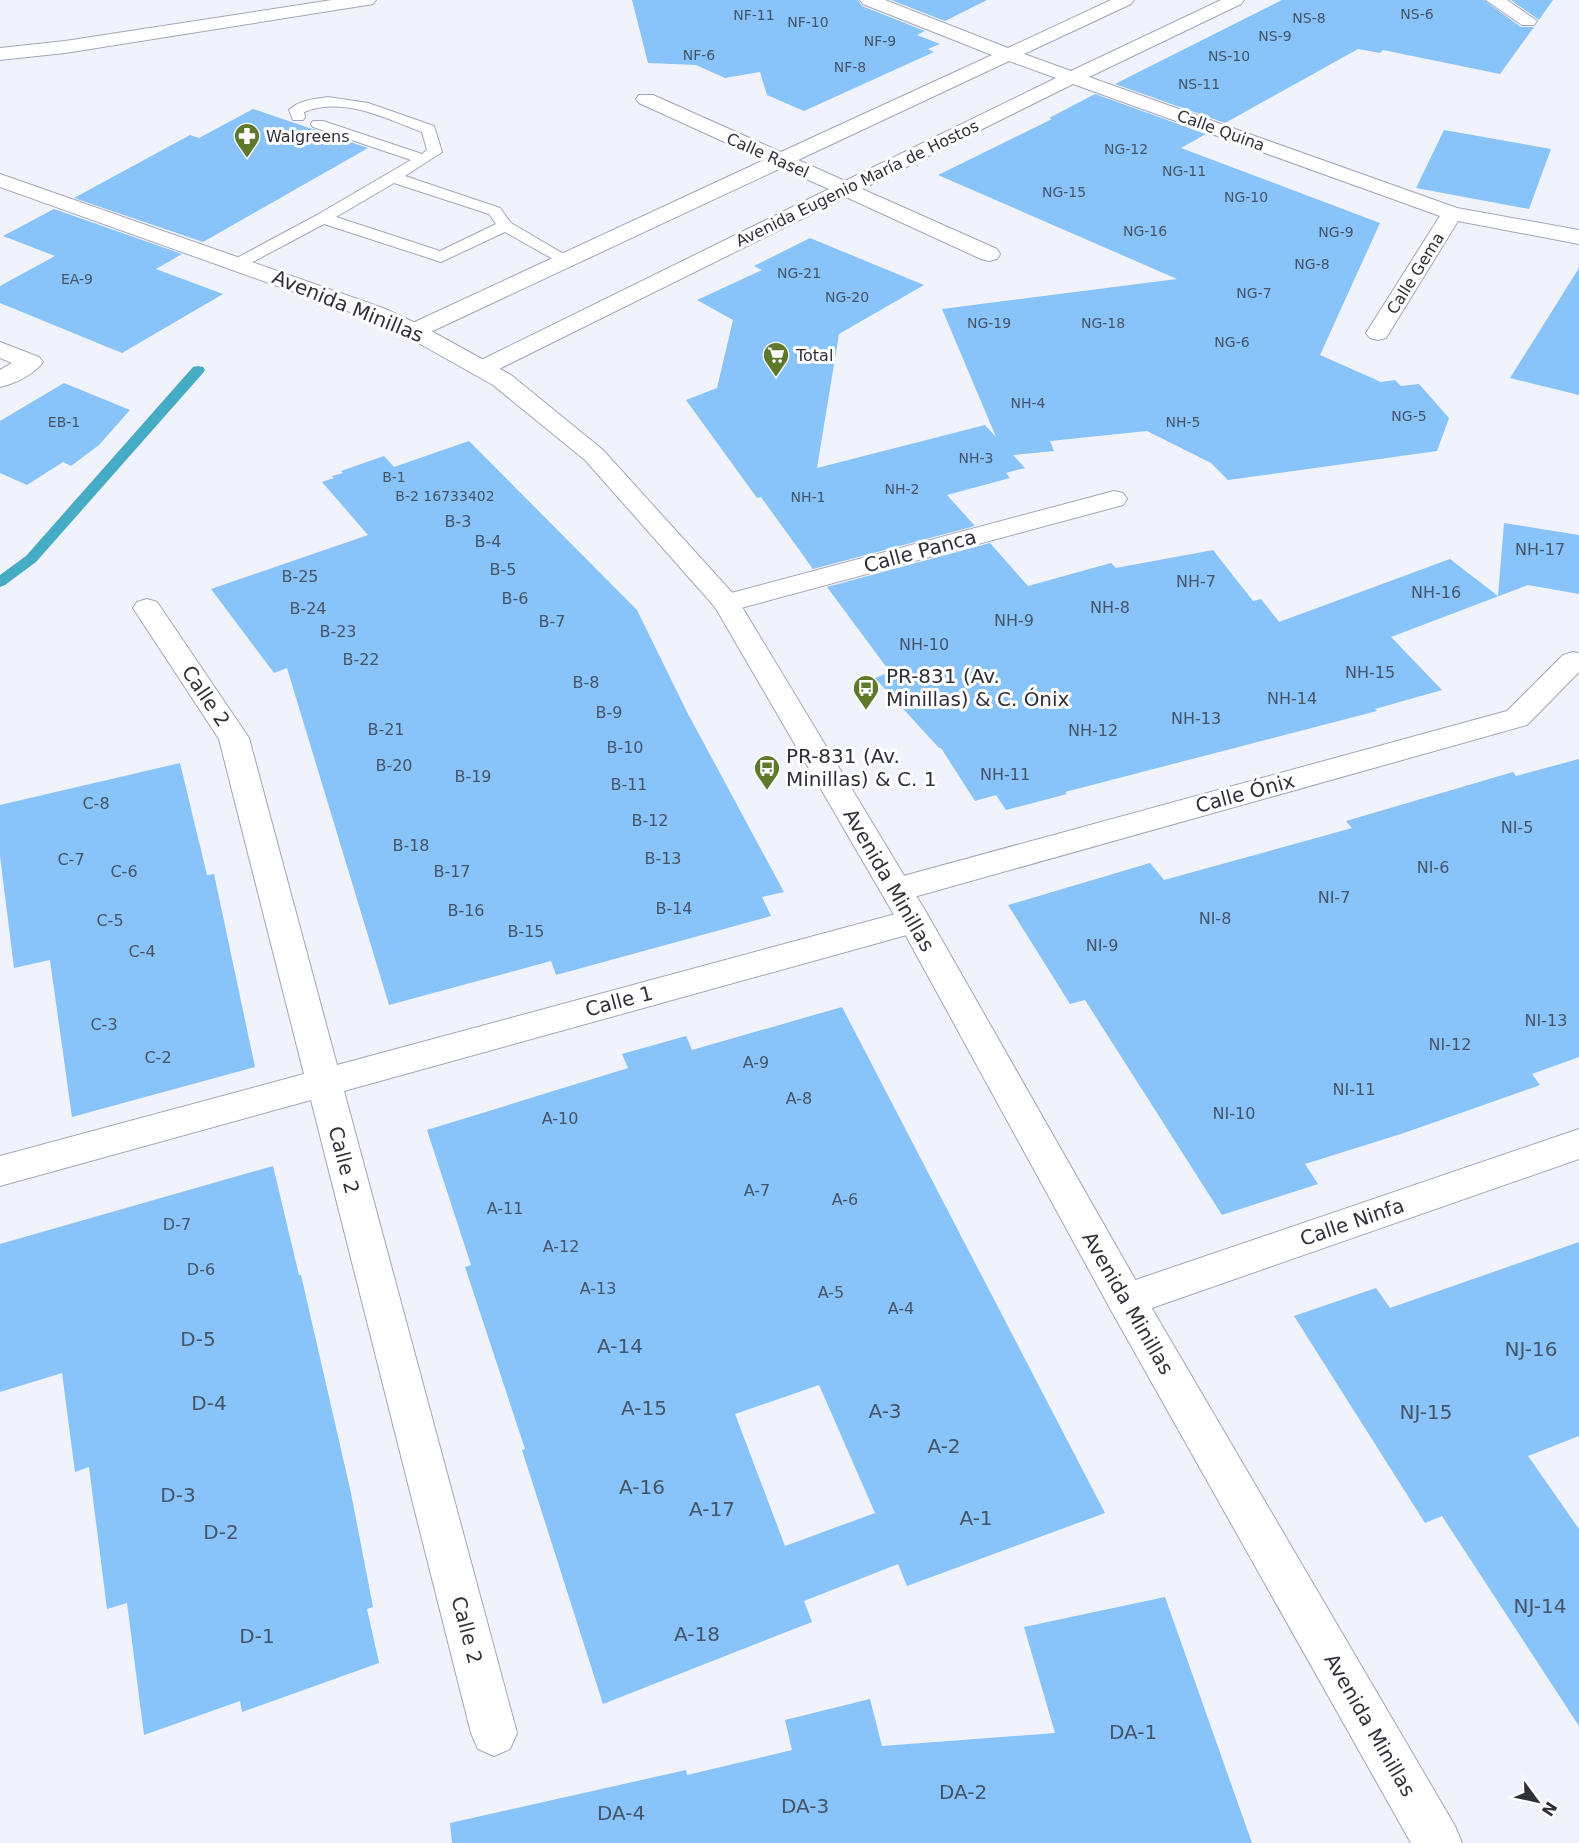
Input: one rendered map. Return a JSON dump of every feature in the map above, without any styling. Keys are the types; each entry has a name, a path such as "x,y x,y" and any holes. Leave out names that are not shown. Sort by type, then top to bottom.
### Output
{"street":[{"path":"0,54 65,47 339,2 367,0"},
{"name":"Calle Quina","path":"869,0 1007,54 1452,213 1579,237"},
{"path":"414,330 1125,0"},
{"name":"Avenida Eugenio María de Hostos","path":"482,369 844,189 1235,0"},
{"path":"1495,0 1528,21"},
{"name":"Calle Rasel","path":"646,99 989,254"},
{"name":"Avenida Minillas","path":"0,180 375,313 414,330 502,380 594,456 726,603 914,921 1126,1300 1437,1843"},
{"name":"Calle Gema","path":"1378,333 1452,213"},
{"path":"0,349 31,362 0,380"},
{"name":"Calle Panca","path":"726,603 1114,499"},
{"name":"Calle 2","path":"147,608 234,738 494,1733"},
{"name":"Calle Ónix","path":"896,890 1517,718 1573,661"},
{"name":"Calle 1","path":"0,1171 914,921"},
{"name":"Calle Ninfa","path":"1126,1300 1579,1144"}],"lane":[{"path":"239,263 323,218 435,152 429,129 350,104 318,102 296,110 298,117"},
{"path":"318,124 423,159"},
{"path":"392,177 495,211 505,226 566,260"},
{"path":"323,218 441,257 505,226"}],"building":[{"path":"632,0 858,0 862,6 925,31 917,35 940,44 928,49 934,52 804,111 767,95 760,72 725,78 696,65 648,63"},
{"path":"891,0 987,0 945,21"},
{"path":"1282,0 1484,0 1521,27 1534,27 1500,74 1383,50 1380,53 1358,49 1225,123 1115,84"},
{"path":"1511,0 1553,0 1539,20"},
{"path":"1095,94 1206,134 1181,148 1380,223 1320,355 1381,382 1395,380 1401,386 1419,384 1449,418 1437,451 1228,480 1211,463 1147,431 1050,441 1054,451 1013,455 1025,468 1006,473 1010,478 947,495 975,526 813,569 761,497 757,498 686,400 717,388 733,320 697,300 762,270 754,266 810,238 924,285 839,334 817,468 985,425 996,437 942,309 1177,279 938,175 1052,119 1049,118"},
{"name":"Walgreens","path":"253,109 368,148 203,242 74,198 190,135 199,138"},
{"path":"1444,130 1551,149 1529,209 1416,188"},
{"path":"54,209 182,254 156,269 223,294 122,353 0,303 0,286 55,256 3,236"},
{"path":"1579,268 1579,395 1510,378"},
{"path":"64,383 130,410 99,445 71,466 63,462 27,485 0,473 0,421"},
{"path":"469,441 637,610 687,712 784,892 762,897 771,916 556,975 551,961 389,1005 287,668 274,673 211,589 368,535 322,482 334,478 332,476 384,456 394,467"},
{"path":"1504,523 1579,535 1579,594 1528,585 1391,637 1442,690 1375,709 1377,711 1065,792 1067,794 1006,810 996,795 975,801 941,748 875,678 890,672 827,587 990,543 1028,586 1111,563 1116,568 1213,550 1253,601 1261,599 1279,622 1450,559 1498,596"},
{"path":"1579,759 1579,1057 1532,1074 1540,1085 1404,1133 1305,1164 1318,1184 1222,1215 1085,1000 1070,1004 1008,905 1150,863 1164,880 1352,828 1346,821 1513,772 1516,776"},
{"path":"180,763 207,875 214,874 255,1067 72,1117 50,960 14,968 0,856 0,805"},
{"path":"842,1007 1105,1513 907,1586 898,1564 804,1601 812,1622 603,1704 522,1450 525,1449 465,1267 471,1265 427,1130 628,1068 622,1054 686,1036 692,1050","holes":["819,1385 875,1513 785,1546 735,1414"]},
{"path":"273,1166 299,1275 301,1275 351,1493 373,1607 367,1609 379,1663 242,1712 240,1701 144,1735 127,1603 107,1609 89,1467 75,1472 62,1373 0,1392 0,1244"},
{"path":"1579,1242 1579,1436 1528,1456 1579,1529 1579,1726 1442,1516 1425,1523 1294,1316 1376,1288 1390,1308"},
{"path":"1165,1597 1252,1843 452,1843 450,1823 686,1770 687,1775 792,1750 785,1720 870,1699 882,1746 1055,1733 1024,1627"}],"waterway":[{"path":"0,582 31,559 198,370"}],"place":[{"name":"Walgreens","path":"247,159"},
{"name":"Total","path":"776,378"},
{"name":"PR-831 (Av. Minillas) & C. Ónix","path":"866,711"},
{"name":"PR-831 (Av. Minillas) & C. 1","path":"767,791"}]}
